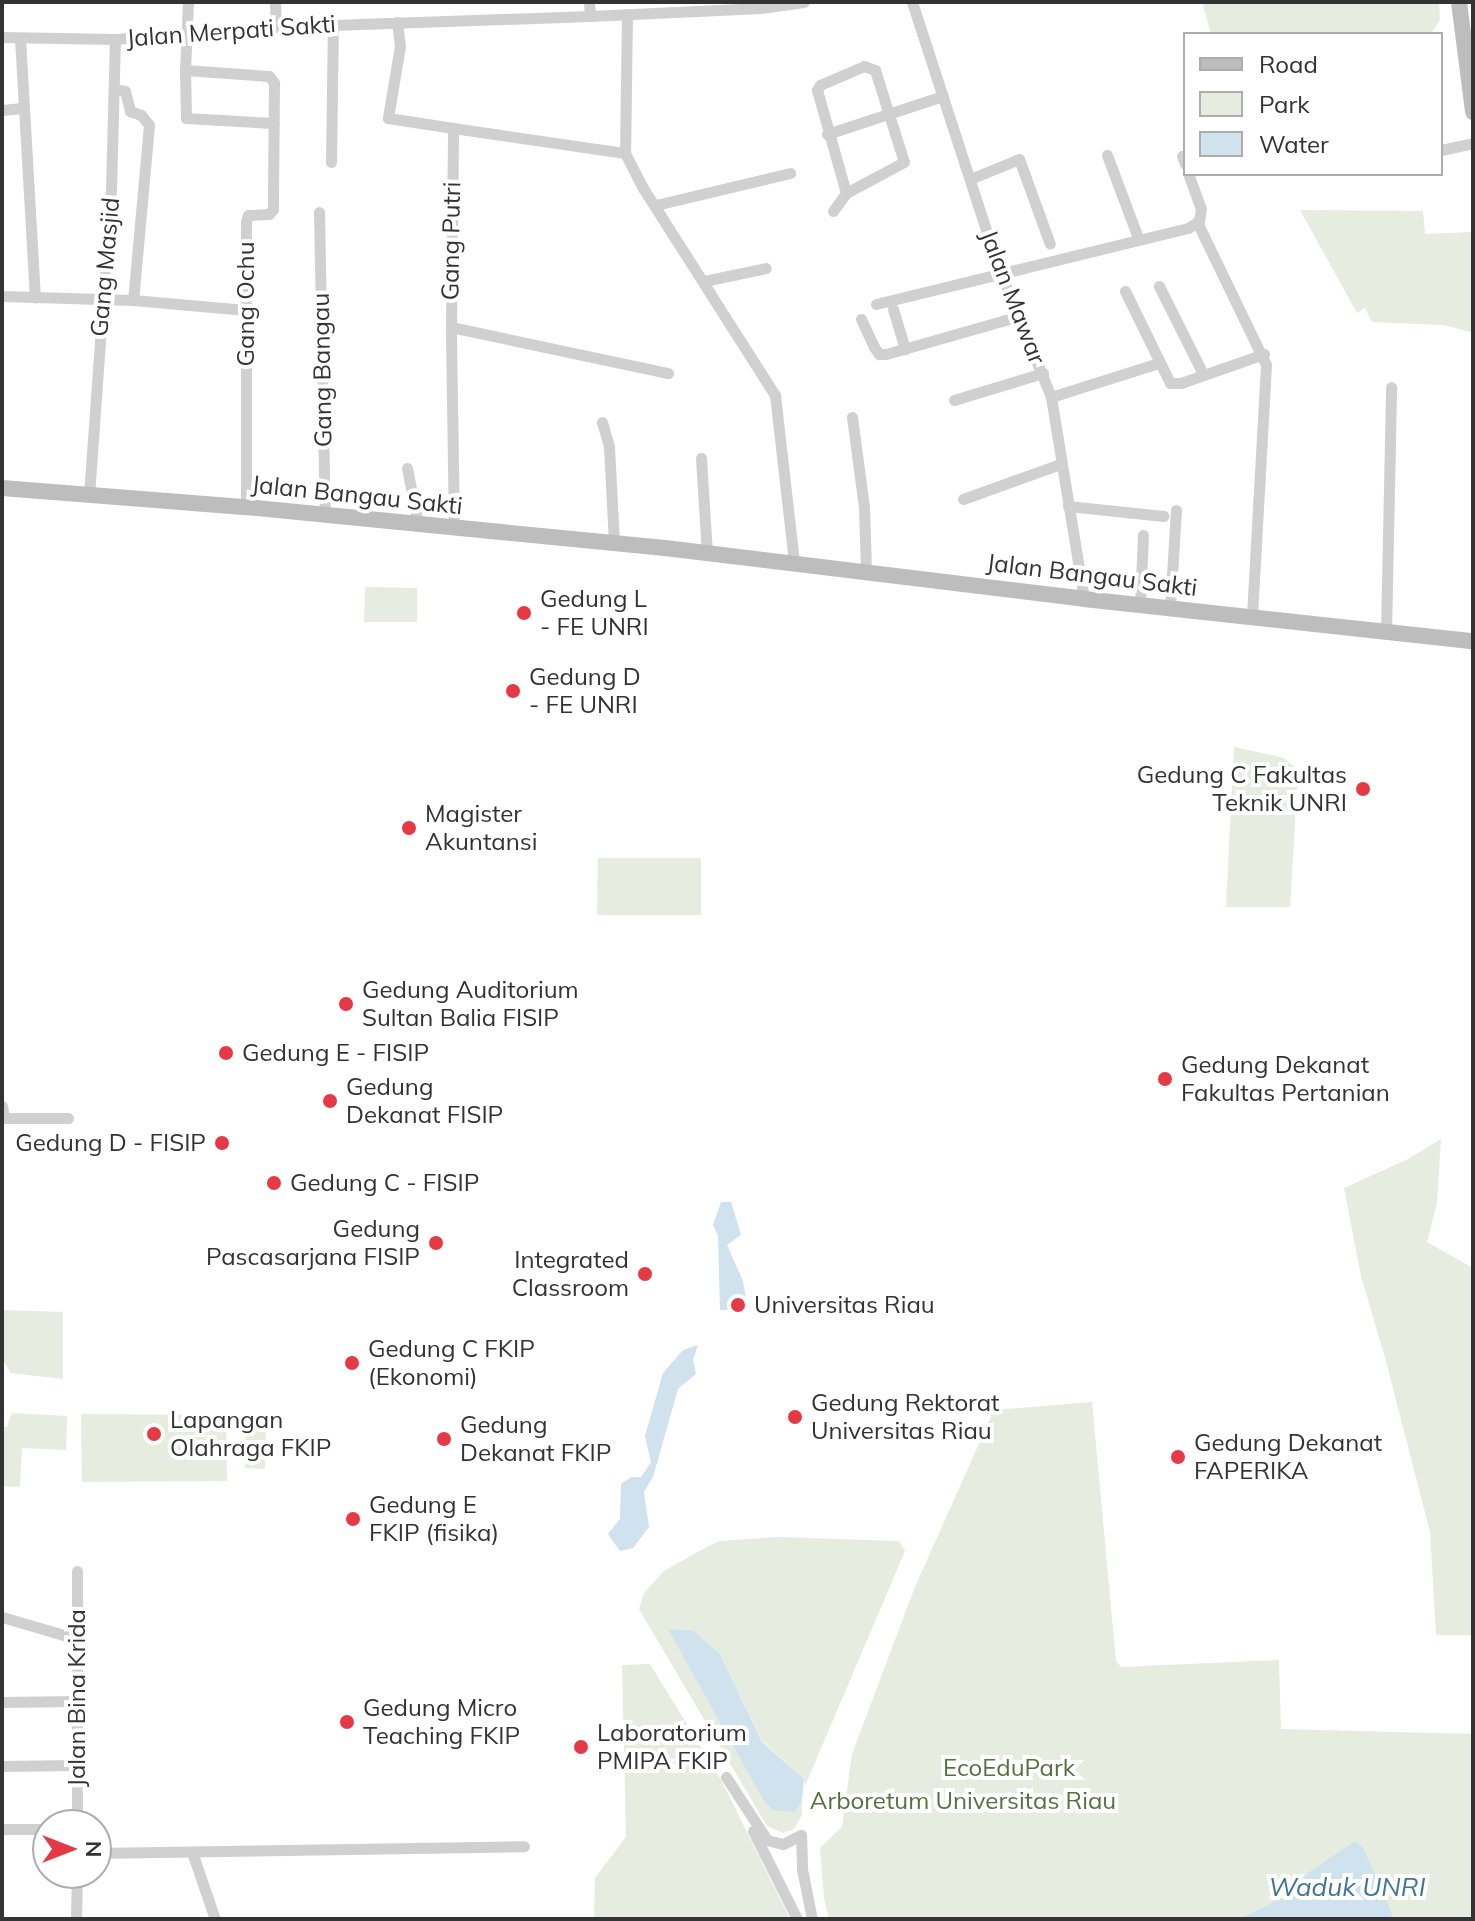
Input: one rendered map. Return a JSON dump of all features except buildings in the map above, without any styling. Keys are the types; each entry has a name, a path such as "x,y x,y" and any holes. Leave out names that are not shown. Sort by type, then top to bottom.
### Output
{"street":[{"path":"185,70 273,78 274,123 186,118 185,70 188,2"},
{"path":"275,2 276,27"},
{"path":"589,2 590,16 627,14 640,8 761,8 804,2"},
{"name":"Jalan Mawar","path":"912,2 1000,271 1051,397 1084,599"},
{"path":"1459,2 1473,112"},
{"path":"627,14 625,153 631,169 775,395 794,562"},
{"name":"Jalan Merpati Sakti","path":"2,37 115,39 333,24 590,16"},
{"path":"397,22 400,46 388,118 625,153"},
{"path":"331,162 333,24"},
{"path":"20,38 35,298"},
{"name":"Gang Masjid","path":"89,495 101,299 108,241 116,89 115,39"},
{"path":"833,211 846,193 904,162 875,70 864,66 818,88 827,134 846,193"},
{"path":"116,89 125,91 130,111 141,115 149,125 133,300"},
{"path":"827,134 943,96"},
{"path":"2,110 22,108"},
{"name":"Gang Ochu","path":"246,507 246,222 248,215 269,214 273,209 274,123"},
{"name":"Gang Putri","path":"453,128 451,327 454,528"},
{"path":"1443,150 1473,143"},
{"path":"1107,155 1138,238"},
{"path":"970,179 1019,159 1050,244"},
{"path":"656,205 790,173"},
{"path":"876,304 1000,271 1188,228 1197,222 1201,209 1189,176"},
{"name":"Gang Bangau","path":"319,212 325,515"},
{"path":"1197,222 1264,354 1266,407 1252,618"},
{"path":"704,281 766,268"},
{"path":"1159,286 1203,374"},
{"path":"1125,291 1158,363 1173,384 1264,354"},
{"path":"2,296 133,300 246,310"},
{"path":"893,309 905,349"},
{"path":"861,319 879,354 1019,316"},
{"path":"451,327 668,373"},
{"path":"1051,397 1158,363"},
{"path":"954,400 1043,373"},
{"path":"1386,632 1391,387"},
{"path":"852,417 864,507 866,572"},
{"path":"602,422 609,447 614,544"},
{"path":"701,458 707,553"},
{"path":"963,499 1060,464"},
{"path":"407,468 418,524"},
{"name":"Jalan Bangau Sakti","path":"2,488 246,507 794,562 1084,599 1473,641"},
{"path":"1068,506 1163,516"},
{"path":"1170,608 1176,510"},
{"path":"1140,604 1143,535"},
{"path":"2,1106 4,1118 68,1118"},
{"name":"Jalan Bina Krida","path":"77,1571 77,1809"},
{"path":"2,1617 77,1639"},
{"path":"2,1702 77,1701"},
{"path":"2,1766 77,1765"},
{"path":"797,1919 726,1777 767,1840 783,1844 801,1835 802,1869 812,1919"},
{"path":"2,1829 32,1829"},
{"path":"112,1853 524,1846"},
{"path":"192,1852 215,1919"},
{"path":"76,1919 77,1889"}],"green space":[{"path":"1202,2 1439,2 1440,20 1432,32 1210,32"},
{"path":"1300,210 1423,211 1425,234 1473,232 1473,333 1444,325 1372,322 1365,308 1357,313"},
{"path":"365,587 417,588 417,622 364,622"},
{"path":"1234,747 1284,758 1298,770 1290,907 1226,907"},
{"path":"598,858 701,858 701,915 597,915"},
{"path":"1441,1139 1437,1203 1427,1242 1473,1268 1473,1635 1436,1635 1430,1532 1361,1276 1344,1188 1408,1159"},
{"path":"2,1310 63,1312 63,1379 11,1373 2,1359"},
{"name":"EcoEduPark","path":"1092,1402 1116,1661 1121,1667 1279,1660 1281,1729 1473,1734 1473,1919 829,1919 824,1899 820,1848 842,1827 852,1754 915,1587 994,1410"},
{"path":"12,1413 67,1416 66,1450 22,1448 20,1487 2,1486 2,1427 7,1427"},
{"name":"Lapangan Olahraga FKIP","path":"81,1414 226,1415 227,1481 82,1482"},
{"path":"246,1427 266,1428 265,1469 245,1468"},
{"path":"778,1537 899,1541 905,1551 805,1786 804,1779 762,1741 720,1654 693,1630 669,1629 762,1798 795,1812 802,1801 802,1815 794,1829 783,1833 767,1826 639,1609 644,1593 664,1571 705,1548 719,1541"},
{"path":"650,1664 721,1780 790,1919 594,1919 595,1878 626,1837 622,1665"}],"water":[{"path":"721,1202 731,1202 741,1235 727,1245 743,1281 748,1309 720,1310 718,1236 713,1225"},
{"path":"698,1345 693,1360 696,1374 678,1389 653,1477 644,1492 649,1527 633,1548 620,1551 608,1534 620,1519 621,1484 631,1477 641,1477 651,1462 645,1436 663,1373 683,1350"},
{"path":"668,1629 693,1630 720,1654 762,1742 804,1779 802,1801 795,1812 773,1810 762,1798"},
{"name":"Waduk UNRI","path":"1355,1841 1364,1849 1392,1914 1390,1919 1240,1919 1292,1893 1296,1881"}],"place":[{"name":"Gedung L - FE UNRI","path":"524,613"},
{"name":"Gedung D - FE UNRI","path":"513,691"},
{"name":"Gedung C Fakultas Teknik UNRI","path":"1363,789"},
{"name":"Magister Akuntansi","path":"409,828"},
{"name":"Gedung Auditorium Sultan Balia FISIP","path":"346,1004"},
{"name":"Gedung E - FISIP","path":"226,1053"},
{"name":"Gedung Dekanat Fakultas Pertanian","path":"1165,1079"},
{"name":"Gedung Dekanat FISIP","path":"330,1101"},
{"name":"Gedung D - FISIP","path":"222,1143"},
{"name":"Gedung C - FISIP","path":"274,1183"},
{"name":"Gedung Pascasarjana FISIP","path":"436,1243"},
{"name":"Integrated Classroom","path":"645,1274"},
{"name":"Universitas Riau","path":"738,1305"},
{"name":"Gedung C FKIP (Ekonomi)","path":"352,1363"},
{"name":"Gedung Rektorat Universitas Riau","path":"795,1417"},
{"name":"Lapangan Olahraga FKIP","path":"154,1434"},
{"name":"Gedung Dekanat FKIP","path":"444,1439"},
{"name":"Gedung Dekanat FAPERIKA","path":"1178,1457"},
{"name":"Gedung E FKIP (fisika)","path":"353,1519"},
{"name":"Gedung Micro Teaching FKIP","path":"347,1722"},
{"name":"Laboratorium PMIPA FKIP","path":"581,1747"}],"park label":[{"name":"Arboretum Universitas Riau","path":"963,1801"}]}
